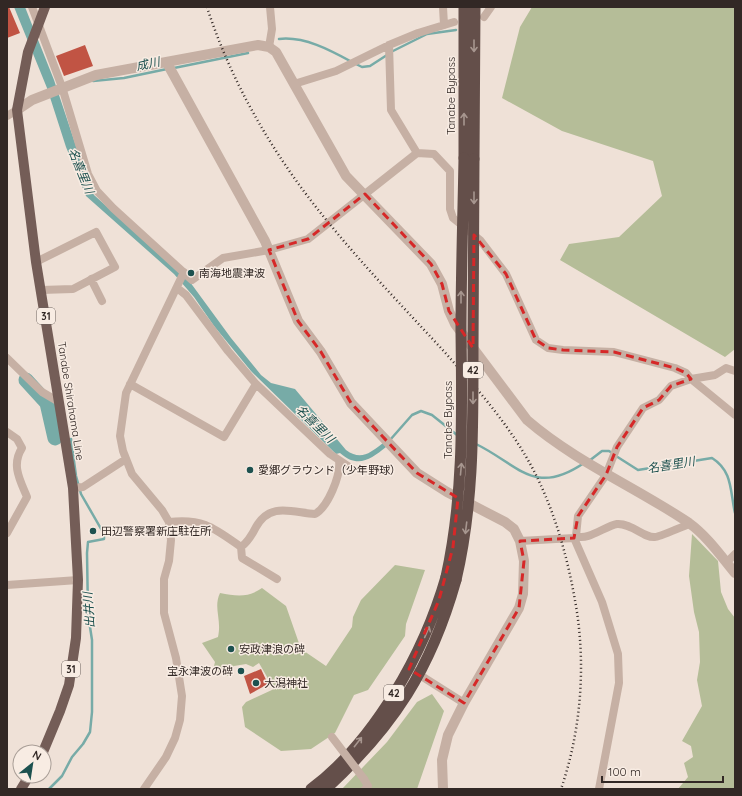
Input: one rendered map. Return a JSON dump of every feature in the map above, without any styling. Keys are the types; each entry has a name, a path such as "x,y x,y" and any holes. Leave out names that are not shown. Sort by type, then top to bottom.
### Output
{"highway":[{"name":"Tanabe Bypass","path":"464,7 469,158"},
{"name":"Tanabe Bypass","path":"326,789 362,755 394,716 419,675 446,616 451,578 462,455 461,284 469,158 475,7"},
{"name":"Tanabe Bypass","path":"311,789 348,755 386,706 409,669 451,578"}],"main road":[{"name":"Tanabe Shirahama Line","path":"45,7 28,52 17,110 36,262 73,488 78,580 76,638 68,685 60,711 46,744"}],"street":[{"path":"32,7 37,26 62,87 88,174 97,191 113,208 192,280 223,258 269,250 308,239 418,153 434,154 450,171 450,209 453,218 480,240 506,274 536,340 548,348 614,352 675,368 686,373 691,379 735,415"},
{"path":"269,47 272,29 270,7"},
{"path":"443,7 444,25"},
{"path":"484,17 491,7"},
{"path":"294,84 347,67 389,45 454,22"},
{"path":"7,116 42,96 96,75 167,63 232,49 258,45 269,47 276,52 346,176 431,264 442,284 449,311 455,324 527,420 542,433 576,457 690,524 735,572"},
{"path":"389,45 390,110 418,153"},
{"path":"167,63 269,250 298,321 321,352 351,403 392,449 417,473 447,492 505,522 514,529 520,540 524,561 523,594 519,608 464,703 443,748 443,789"},
{"path":"36,262 96,232 115,266 73,289 41,290"},
{"path":"144,789 166,757 180,720 182,696 176,658 164,612 164,579 169,561 171,540 169,522 162,510 132,474 126,459 120,436 126,393 184,273"},
{"path":"90,279 102,301"},
{"path":"178,287 186,295 228,351 256,384 339,461 348,466"},
{"path":"7,358 42,392 59,402"},
{"path":"599,789 619,684 618,654 602,602 575,537 578,516 606,475 617,447 643,408 659,400 671,386 691,379 715,375 726,368 735,371"},
{"path":"130,384 224,437 256,384"},
{"path":"7,432 18,439 22,448 16,459 17,473 27,497 7,533"},
{"path":"73,488 83,487 126,459"},
{"path":"241,547 248,540 262,517 272,511 315,514 321,511 338,476 340,468 339,461"},
{"path":"169,522 189,521 210,525 241,547 242,558 277,579"},
{"path":"520,540 578,537 589,535 618,524 628,525 647,535 655,537 690,524"},
{"path":"727,562 735,554"},
{"path":"7,585 78,580"},
{"path":"409,669 464,703"},
{"path":"332,737 364,779 368,786 365,789"}],"highlighted area":[{"path":"365,194 431,264 442,284 449,311 473,348 474,235 506,274 536,340 548,348 614,352 675,368 686,373 691,379 671,386 659,400 643,408 617,447 606,475 578,516 574,538 520,541 524,561 519,608 464,703 409,669 439,600 453,547 458,498 417,473 351,403 321,352 298,321 269,250 308,239"}],"green space":[{"path":"532,7 735,7 735,349 725,357 560,260 569,244 619,237 662,196 653,161 562,131 502,98 520,27"},
{"path":"692,534 718,561 721,592 728,609 735,618 735,789 678,789 688,777 684,763 693,757 691,746 682,741 702,706 697,680 700,662 699,632 694,612 689,576"},
{"path":"395,565 425,570 406,624 405,636 368,690 354,695 335,733 311,749 281,751 245,727 242,707 246,702 274,689 259,663 253,667 246,664 234,666 228,676 213,670 215,662 202,643 218,637 219,625 217,604 220,593 247,595 262,588 286,606 301,649 326,666 352,627 353,617 361,600"},
{"path":"432,694 444,711 417,789 342,789 387,742 417,702"}],"water":[{"path":"14,7 25,7 54,80 89,185 94,195 190,282 231,338 261,375 271,383 295,389 346,450 356,455 361,455 370,453 383,443 386,447 370,458 359,461 347,458 340,453 336,454 251,371 214,326 194,297 174,274 86,196 66,147 47,88"}],"building":[{"path":"7,7 9,7 20,33 7,38"},
{"path":"85,45 93,66 64,76 56,56"},
{"path":"261,669 268,684 250,694 244,676"}],"waterway":[{"name":"成川","path":"391,52 427,34 456,30"},
{"name":"成川","path":"279,39 298,40 317,45 352,62"},
{"name":"成川","path":"174,68 248,53"},
{"name":"成川","path":"356,64 362,67 370,66 387,55"},
{"name":"成川","path":"93,81 124,78 167,69"},
{"name":"出井川","path":"26,380 47,403 55,438"},
{"name":"名喜里川","path":"390,440 412,415 421,411 432,415 457,435"},
{"name":"出井川","path":"49,789 62,776 72,757 83,744 90,732 92,712 92,640 88,614 87,553 88,542 104,539 104,534 81,494 76,476 71,439"},
{"name":"名喜里川","path":"476,444 527,474 539,477 552,477 567,473 584,463"},
{"name":"名喜里川","path":"589,461 602,451 609,451 612,453"},
{"name":"名喜里川","path":"616,456 638,470 712,458 724,469 730,482 735,513"}],"railway":[{"path":"207,7 229,65 243,93 273,147 291,173 341,238 492,407 515,439 535,473 555,521 569,571 576,606 581,652 580,698 577,721 568,767 561,789"}],"place":[{"name":"南海地震津波","path":"191,273"},
{"name":"愛郷グラウンド（少年野球）","path":"250,470"},
{"name":"田辺警察署新庄駐在所","path":"93,531"},
{"name":"安政津浪の碑","path":"231,649"},
{"name":"宝永津波の碑","path":"241,671"},
{"name":"大潟神社","path":"256,683"}]}
